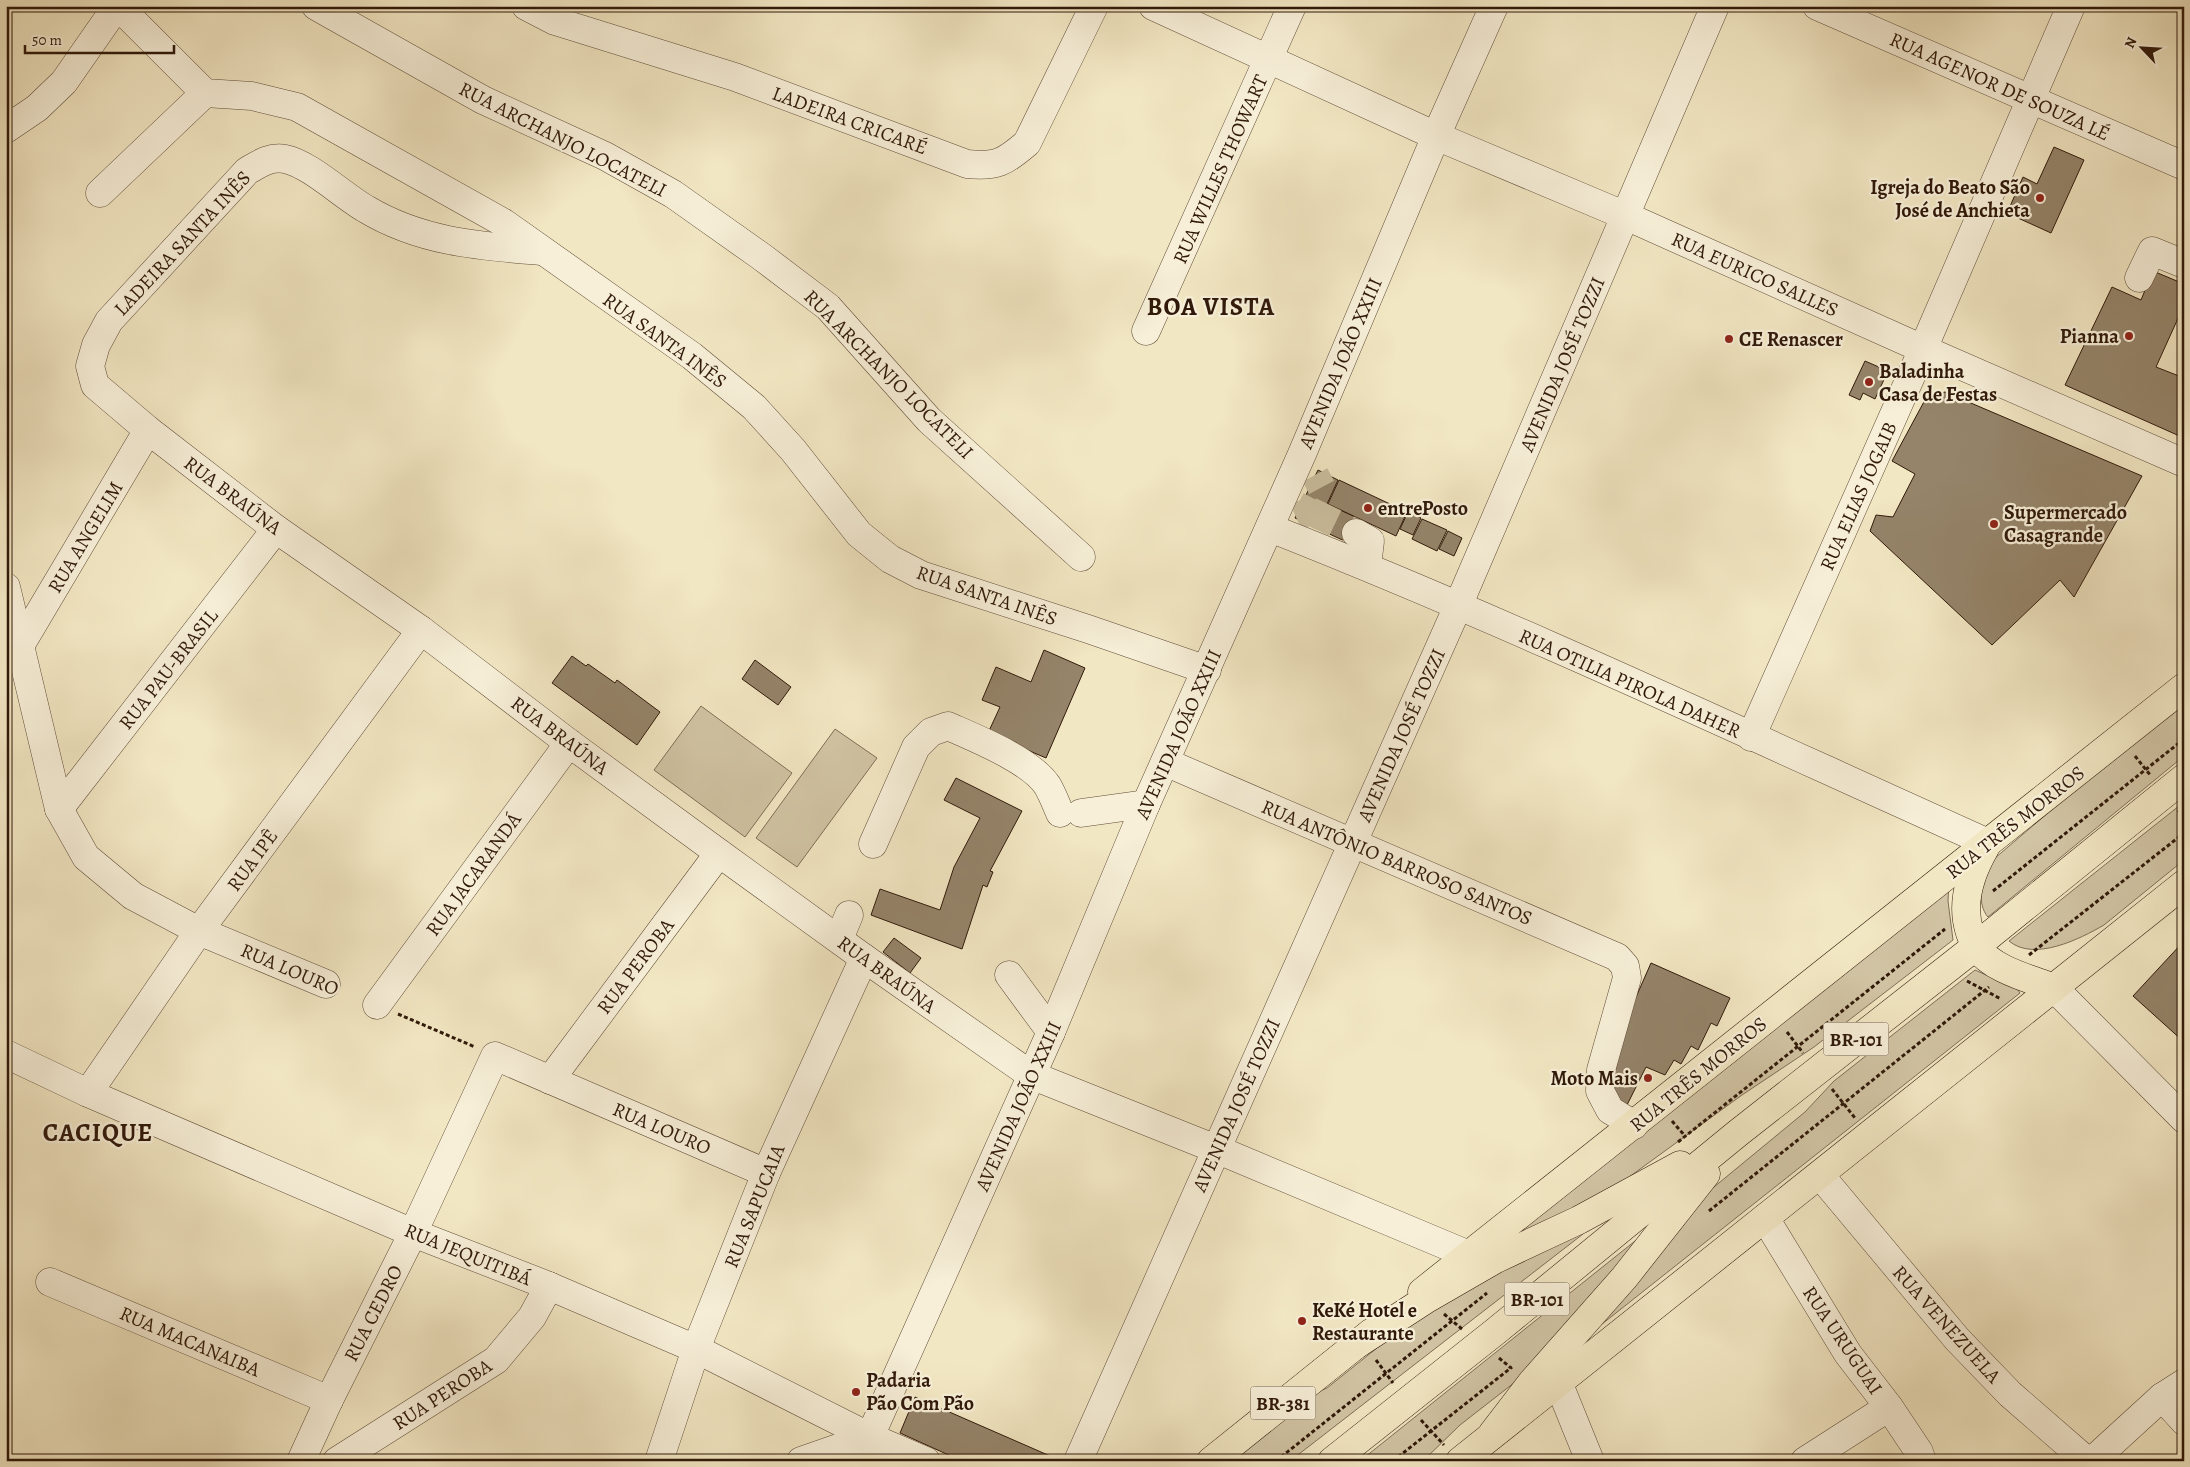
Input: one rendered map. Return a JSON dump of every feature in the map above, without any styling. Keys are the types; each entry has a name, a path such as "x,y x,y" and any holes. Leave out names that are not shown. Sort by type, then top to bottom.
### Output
{"main road":[{"name":"RUA TRÊS MORROS","path":"1211,1461 2184,687"},
{"name":"BR-101","path":"1332,1461 1496,1332 1738,1133 1975,947 2184,778"},
{"path":"1988,843 1977,862 1970,880 1966,912 1975,947 2008,971 2054,988"},
{"path":"1460,1461 2184,884"},
{"path":"1354,1346 1426,1300 1496,1259 1579,1220 1738,1133"},
{"path":"1492,1434 1532,1382 1624,1278 1738,1133"}],"street":[{"path":"6,129 37,108 64,82 118,6 205,93 100,193"},
{"name":"RUA ARCHANJO LOCATELI","path":"316,6 483,100 605,156 673,194 762,257 828,307 929,420 1081,557"},
{"name":"LADEIRA CRICARÉ","path":"526,6 555,21 735,77 967,164 987,166 1009,159 1027,143 1094,6"},
{"name":"RUA EURICO SALLES","path":"1152,6 1436,136 1626,216 1923,350 2184,463"},
{"name":"RUA WILLES THOWART","path":"1146,331 1292,6"},
{"name":"AVENIDA JOÃO XXIII","path":"865,1449 1052,1032 1146,804 1207,670 1309,465 1436,136 1494,6"},
{"name":"AVENIDA JOSÉ TOZZI","path":"1078,1461 1458,606 1715,6"},
{"name":"RUA AGENOR DE SOUZA LÉ","path":"1817,6 2184,166"},
{"name":"RUA ELIAS JOGAIB","path":"1751,737 1923,350 2071,6"},
{"name":"RUA SANTA INÊS","path":"205,93 252,96 298,107 504,223 692,356 754,407 793,450 859,534 890,559 921,575 1207,670"},
{"name":"LADEIRA SANTA INÊS","path":"95,385 90,366 96,345 109,321 246,172 268,159 286,159 306,168 366,209 410,232 478,246 541,251"},
{"path":"2139,278 2152,251 2184,264"},
{"name":"RUA BRAÚNA","path":"95,385 148,430 276,529 421,630 570,743 720,853 864,958 1032,1076 1216,1149 1469,1255"},
{"name":"RUA ANGELIM","path":"21,644 148,430"},
{"name":"RUA OTILIA PIROLA DAHER","path":"1279,523 1366,566 1988,843"},
{"name":"RUA PAU-BRASIL","path":"59,809 276,529"},
{"path":"1356,533 1370,541 1366,566"},
{"name":"RUA LOURO","path":"6,587 59,809 86,857 133,896 199,931 326,984"},
{"name":"RUA IPÊ","path":"88,1093 199,931 421,630"},
{"path":"874,844 916,747 931,732 948,726 992,745 1034,772 1070,813 1146,804"},
{"name":"RUA JACARANDÁ","path":"377,1005 570,743"},
{"name":"RUA ANTÔNIO BARROSO SANTOS","path":"1165,762 1617,957 1625,966 1628,978 1601,1070 1600,1091 1610,1110 1634,1125"},
{"name":"RUA PEROBA","path":"550,1080 720,853"},
{"path":"839,939 849,914"},
{"name":"RUA SAPUCAIA","path":"659,1461 696,1349 766,1173 864,958"},
{"path":"1009,975 1052,1032"},
{"path":"2054,988 2184,1119"},
{"name":"RUA JEQUITIBÁ","path":"6,1054 88,1093 413,1233 549,1286 696,1349 865,1449 926,1461"},
{"name":"RUA LOURO","path":"495,1056 766,1173"},
{"name":"RUA CEDRO","path":"301,1461 329,1400 413,1233 495,1056"},
{"name":"RUA VENEZUELA","path":"1820,1175 1956,1339 2010,1394 2088,1461"},
{"name":"RUA URUGUAI","path":"1765,1218 1848,1354 1889,1407 1919,1452 1922,1461"},
{"name":"RUA MACANAIBA","path":"50,1282 329,1400"},
{"name":"RUA PEROBA","path":"337,1461 496,1360 532,1317 549,1286"},
{"path":"1558,1382 1590,1461"},
{"path":"2092,1461 2173,1390 2184,1421"},
{"path":"1805,1461 1889,1407"},
{"path":"801,1461 865,1449"}],"path":[{"path":"1677,1142 2184,739"},
{"path":"1707,1212 2184,833"},
{"path":"377,1005 495,1056"},
{"path":"1276,1461 1490,1291"},
{"path":"1392,1461 1518,1362"}],"shaded area":[{"path":"2184,697 2184,756 1988,917 1982,905 1981,891 1983,876 1988,864"},
{"path":"701,706 792,773 745,837 654,770"},
{"path":"835,729 877,758 797,867 756,838"},
{"path":"2184,802 2184,860 2104,925 2070,942 2044,949 2019,947 2009,941"},
{"path":"1949,882 1948,901 1953,940 1814,1047 1742,1095 1596,1201 1470,1262"},
{"path":"1975,970 2017,989 2020,993 1573,1347 1691,1206 1805,1112 1834,1081"},
{"path":"1614,1210 1290,1461 1220,1461 1300,1400 1327,1388 1417,1316"},
{"path":"1660,1221 1519,1379 1460,1425 1423,1461 1360,1461"}],"building":[{"name":"Igreja do Beato São José de Anchieta","path":"2054,147 2084,160 2051,233 2007,213 2023,177 2037,184"},
{"name":"Pianna","path":"2153,271 2184,284 2184,305 2156,367 2184,378 2184,438 2065,385 2112,287 2141,300"},
{"name":"Baladinha Casa de Festas","path":"1865,361 1888,371 1875,399 1863,393 1860,400 1849,395"},
{"name":"Supermercado Casagrande","path":"1945,392 2142,476 2074,597 2060,580 1992,645 1870,531 1876,515 1893,517 1915,474 1892,461 1926,398"},
{"path":"1318,470 1338,480 1327,504 1362,520 1351,544 1295,518"},
{"name":"entrePosto","path":"1339,480 1407,512 1396,536 1328,504"},
{"path":"1408,512 1421,518 1413,535 1400,529"},
{"path":"1422,519 1447,530 1437,551 1412,539"},
{"path":"1448,531 1462,538 1454,556 1439,549"},
{"path":"1044,650 1085,668 1046,758 988,733 1000,707 982,700 996,667 1031,682"},
{"path":"572,656 586,666 588,664 615,683 617,680 660,712 637,745 552,683"},
{"path":"755,660 791,687 778,705 742,679"},
{"path":"956,778 1022,811 990,871 993,872 987,887 983,885 962,949 871,915 880,889 940,910 954,867 980,818 944,800"},
{"path":"894,938 921,958 910,973 883,952"},
{"path":"2184,941 2184,1042 2133,996"},
{"path":"1651,963 1730,998 1717,1026 1711,1023 1698,1050 1691,1046 1681,1064 1674,1060 1665,1075 1646,1067 1626,1107 1610,1089 1633,1004"},
{"path":"915,1397 1057,1459 1056,1461 962,1461 900,1433"}],"tunnel":[{"path":"1296,517 1310,511 1322,488 1315,475"},
{"path":"1310,511 1356,533"}],"place":[{"name":"Igreja do Beato São José de Anchieta","path":"2040,198"},
{"name":"Pianna","path":"2129,336"},
{"name":"CE Renascer","path":"1729,339"},
{"name":"Baladinha Casa de Festas","path":"1869,382"},
{"name":"entrePosto","path":"1368,508"},
{"name":"Supermercado Casagrande","path":"1994,524"},
{"name":"Moto Mais","path":"1648,1078"},
{"name":"KeKé Hotel e Restaurante","path":"1302,1321"},
{"name":"Padaria Pão Com Pão","path":"856,1392"}],"district":[{"name":"BOA VISTA","path":"1211,306"},
{"name":"CACIQUE","path":"98,1132"}]}
